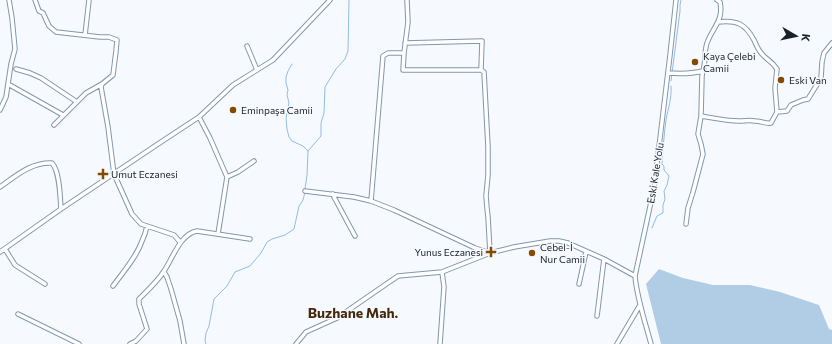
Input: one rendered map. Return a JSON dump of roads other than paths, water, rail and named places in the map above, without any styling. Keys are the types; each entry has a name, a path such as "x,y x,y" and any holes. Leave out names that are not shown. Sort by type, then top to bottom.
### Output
{"street":[{"path":"0,110 6,97 15,48 9,0"},
{"path":"35,0 39,11 43,13 49,26 56,32 109,37 117,40 113,75 102,84 86,93 54,125"},
{"path":"85,35 89,0"},
{"path":"0,252 61,209 199,117 233,85 273,60 330,0"},
{"path":"407,0 408,22 403,70 482,70"},
{"name":"Eski Kale Yolu","path":"651,344 636,290 635,276 654,188 671,73 676,0"},
{"path":"686,224 688,208 703,154 698,134 701,116 702,76 706,64 707,42 718,22 721,8 720,2 717,0"},
{"path":"701,116 724,120 762,121 768,124 771,123 777,112 775,88 777,69 774,63 761,53 750,33 743,25 727,21 718,22"},
{"path":"405,43 482,41 482,70 484,72 488,147 486,196 490,253"},
{"path":"777,112 787,111 791,105 808,99 821,78 824,53 832,43"},
{"path":"247,46 257,70"},
{"path":"371,201 383,56 388,53 404,53"},
{"path":"16,69 41,78 77,102"},
{"path":"671,73 693,74 703,71"},
{"path":"8,84 64,115"},
{"path":"102,84 100,89 108,127 114,174 132,214 141,224 174,235 180,242"},
{"path":"199,117 227,177 218,234"},
{"path":"227,177 238,172 254,161"},
{"path":"0,187 34,165 52,163 57,173 61,209"},
{"path":"305,191 354,197 371,201 475,248 490,253"},
{"path":"333,194 355,236"},
{"path":"113,286 140,247 147,226"},
{"path":"130,344 136,341 147,329 139,304 140,299 164,272 180,242 193,232 197,231 250,239"},
{"path":"296,344 300,342 306,332 337,318 398,276 442,272 490,253 550,241 559,241 604,259 616,267 635,276"},
{"path":"5,249 16,265 45,284"},
{"path":"579,284 586,252"},
{"path":"597,316 604,259"},
{"path":"164,272 167,276 180,321 184,344"},
{"path":"440,344 444,287 442,272"},
{"path":"617,344 640,305"},
{"path":"18,314 79,344"}],"waterway":[{"path":"305,189 308,151 321,136 325,87 336,69 345,59 348,51 349,0"},
{"path":"671,81 681,0"},
{"path":"292,64 286,77 289,103 286,118 287,129 289,137 292,141 303,146 308,151"},
{"path":"652,228 657,216 663,213 665,199 664,191 669,176 664,170 664,166 662,164 665,126 671,86"},
{"path":"206,344 206,333 209,326 214,299 227,286 235,272 250,266 261,253 267,242 285,235 294,229 299,206 303,200 305,192"}],"place":[{"name":"Kaya Çelebi Camii","path":"695,62"},
{"name":"Eski Van","path":"781,80"},
{"name":"Eminpaşa Camii","path":"233,110"},
{"name":"Umut Eczanesi","path":"103,174"},
{"name":"Yunus Eczanesi","path":"491,252"},
{"name":"Cebel-İ Nur Camii","path":"532,253"}],"district":[{"name":"Buzhane Mah.","path":"353,312"}]}
